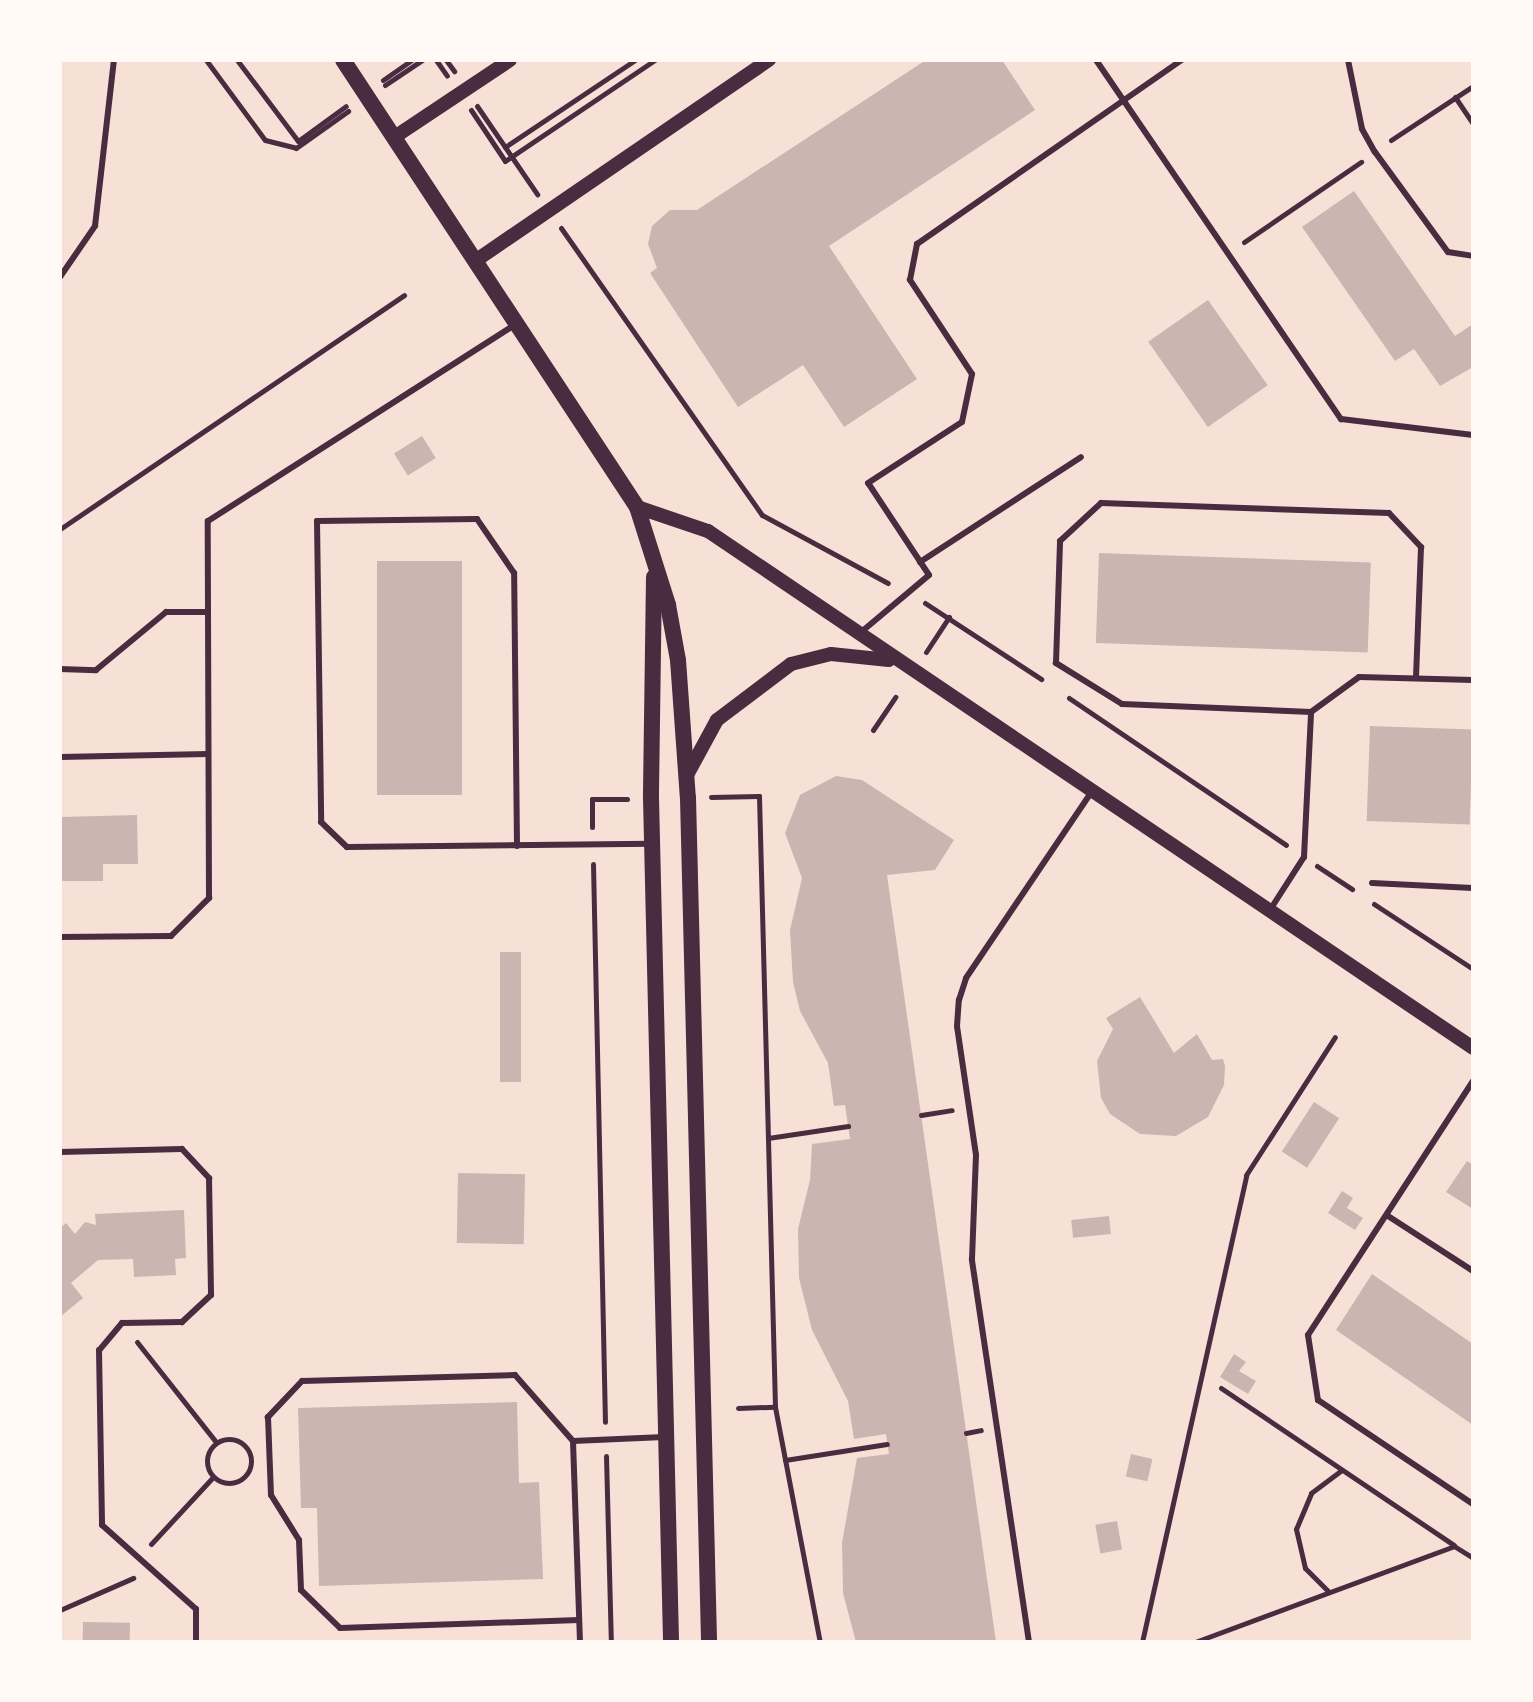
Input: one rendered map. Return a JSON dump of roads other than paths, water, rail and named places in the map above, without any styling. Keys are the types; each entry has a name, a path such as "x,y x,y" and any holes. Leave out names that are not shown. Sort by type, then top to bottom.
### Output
{"main road":[{"path":"343,60 478,259 637,507 655,555 678,660 686,777 709,1642"},
{"path":"655,555 652,844 671,1642"}],"street":[{"path":"478,259 769,60"},
{"path":"396,136 463,92 501,62"},
{"path":"637,507 708,531 1473,1048"},
{"path":"686,777 717,720 791,664 831,654 901,663"}],"lane":[{"path":"60,277 95,226 114,60"},
{"path":"1096,60 1341,419 1473,435"},
{"path":"858,635 929,575 868,483 962,422 972,374 910,280 917,244 1182,60"},
{"path":"1348,60 1362,129 1448,252 1473,256"},
{"path":"60,937 171,936 209,898 208,521 518,323"},
{"path":"920,562 1081,457"},
{"path":"1416,678 1421,547 1389,513 1101,503 1060,541 1056,663 1122,704 1311,712 1359,677 1473,680"},
{"path":"517,846 514,573 477,519 317,521 321,822 347,847 517,846 652,844"},
{"path":"60,669 96,670 166,612 208,612"},
{"path":"1270,910 1304,857 1311,712"},
{"path":"60,757 208,754"},
{"path":"1029,1642 972,1259 976,1155 957,1026 966,978 1092,791"},
{"path":"1372,883 1473,888"},
{"path":"1473,1081 1308,1335 1318,1400 1473,1504"},
{"path":"60,1152 182,1149 209,1178 211,1295 182,1322 122,1323 99,1350 102,1525 196,1609 196,1642"},
{"path":"1388,1216 1473,1271"},
{"path":"579,1620 340,1628 301,1590 299,1540 271,1495 268,1417 302,1381 515,1375 573,1441 580,1642"},
{"path":"573,1441 667,1437"}]}
